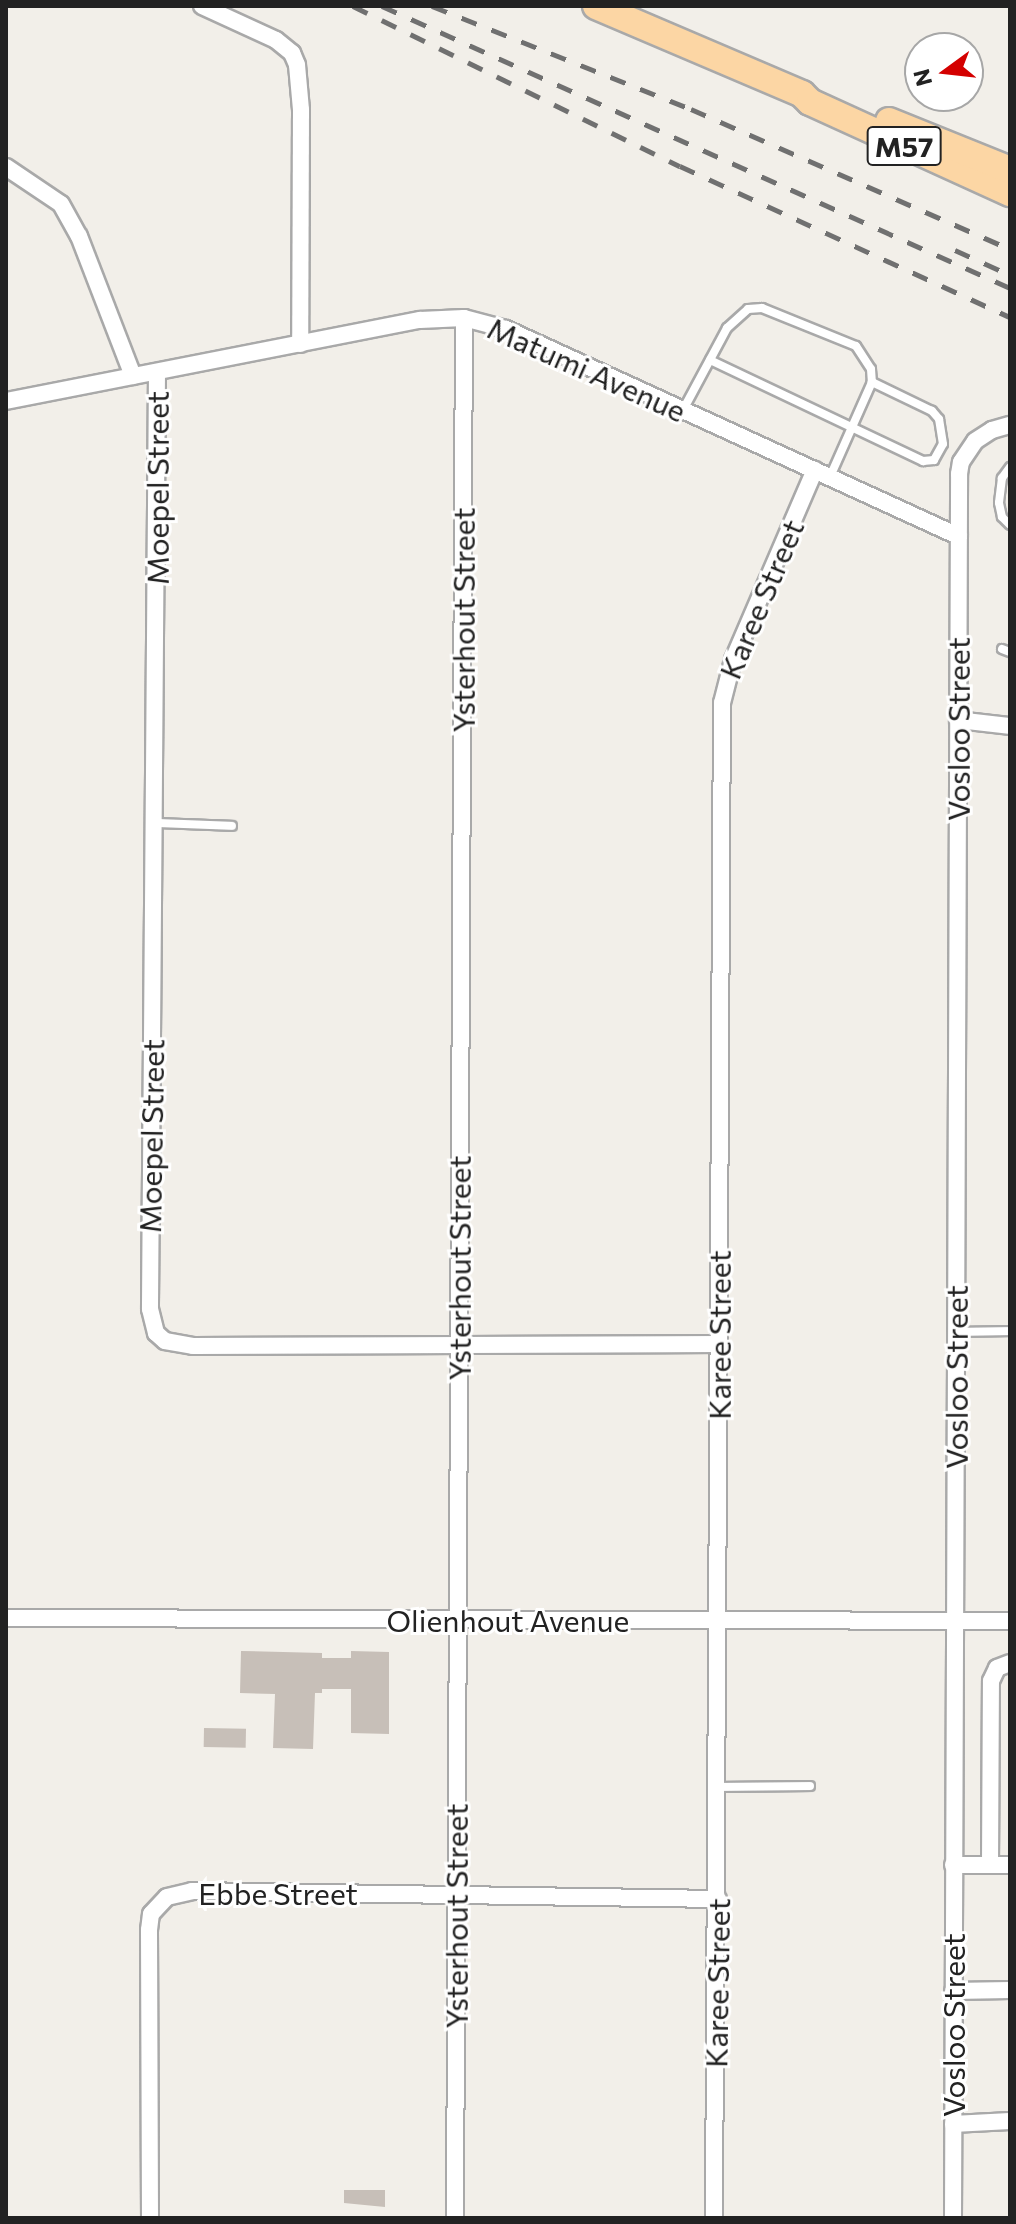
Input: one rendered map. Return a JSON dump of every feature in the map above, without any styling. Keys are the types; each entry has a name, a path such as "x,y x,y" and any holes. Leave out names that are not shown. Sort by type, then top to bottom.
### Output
{"main road":[{"name":"M57","path":"596,6 802,94 810,102 1010,193"},
{"name":"M57","path":"802,94 815,94 1010,170"}],"street":[{"path":"202,6 276,40 292,53 297,65 301,110 300,344"},
{"path":"6,167 61,204 91,264 133,376"},
{"name":"Matumi Avenue","path":"6,401 420,320 464,318 506,329 959,536"},
{"name":"Ysterhout Street","path":"455,2218 464,318"},
{"name":"Moepel Street","path":"157,372 150,1309 156,1333 165,1341 193,1346 719,1344"},
{"name":"Vosloo Street","path":"953,2218 961,462 983,434 1010,425"},
{"name":"Karee Street","path":"714,2218 723,688 823,474"},
{"path":"958,720 1010,726"},
{"name":"Olienhout Avenue","path":"6,1618 1010,1621"},
{"path":"990,1865 992,1676 1000,1665 1010,1663"},
{"path":"991,1722 1010,1722"},
{"path":"953,1865 1010,1865"},
{"name":"Ebbe Street","path":"150,2218 149,1930 151,1914 158,1903 192,1891 718,1899"},
{"path":"953,1991 1010,1990"},
{"path":"953,2124 1010,2121"}],"lane":[{"path":"683,410 736,317 748,309 762,308 856,346 871,369 872,382 823,474"},
{"path":"710,360 923,461 934,460 940,454 942,432 932,411 872,382"},
{"path":"1010,467 1002,478 999,503 1002,517 1010,525"},
{"path":"155,823 232,826"},
{"path":"957,1332 1010,1331"},
{"path":"718,1787 810,1786"}],"building":[{"path":"241,1651 322,1653 322,1658 351,1658 351,1651 389,1652 389,1734 351,1733 351,1689 322,1689 322,1693 315,1693 313,1749 273,1748 275,1694 240,1693"},
{"path":"204,1728 246,1729 246,1748 204,1747"},
{"path":"344,2190 385,2190 385,2207 344,2203"}],"railway":[{"path":"353,6 680,166 1010,317"},
{"path":"382,6 1010,288"},
{"path":"432,6 691,109 1010,249"},
{"path":"955,250 1010,275"}]}
